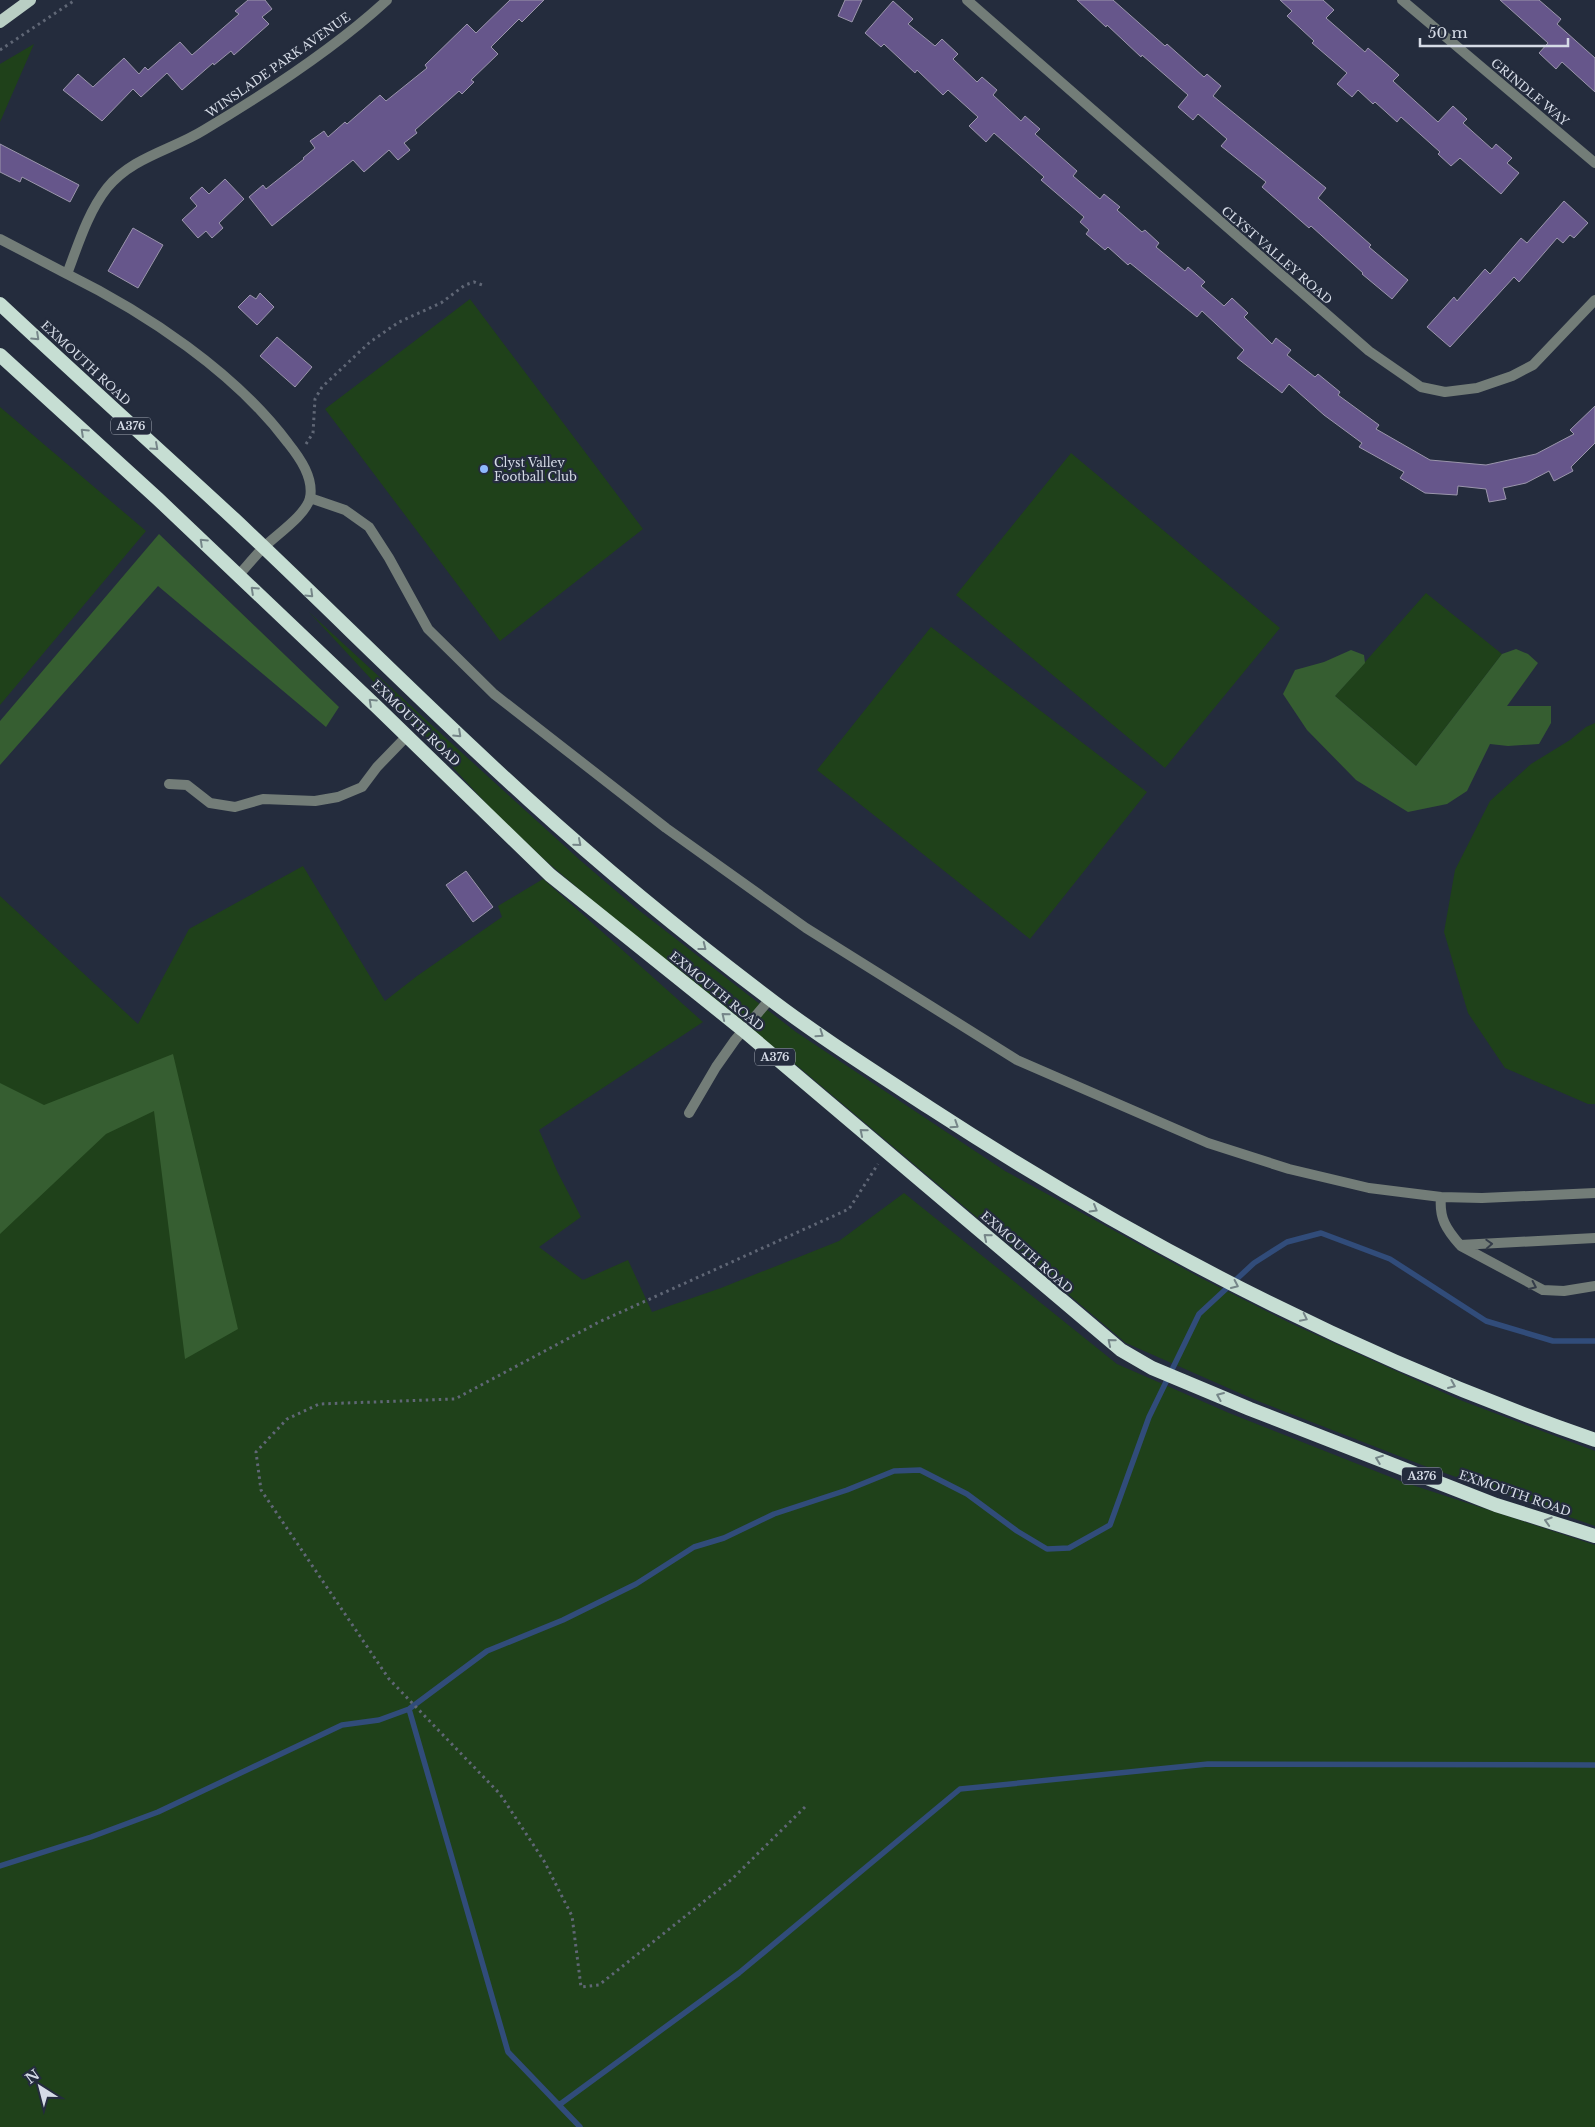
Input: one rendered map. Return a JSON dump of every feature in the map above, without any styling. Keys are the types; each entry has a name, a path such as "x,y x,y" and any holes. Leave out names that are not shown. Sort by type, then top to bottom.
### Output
{"highway":[{"name":"EXMOUTH ROAD","path":"0,304 263,548 532,803 633,891 770,999 891,1083 1004,1157 1110,1219 1210,1274 1365,1349 1534,1419 1595,1440"},
{"name":"EXMOUTH ROAD","path":"0,355 238,576 550,875 743,1030 1121,1350 1152,1368 1250,1410 1496,1505 1595,1536"}],"main road":[{"path":"2,20 30,0"}],"street":[{"name":"WINSLADE PARK AVENUE","path":"67,274 93,210 107,189 125,170 202,132 247,103 370,16 387,0"},
{"name":"CLYST VALLEY ROAD","path":"967,0 1369,351 1422,387 1445,392 1477,388 1512,376 1533,365 1595,300"},
{"name":"GRINDLE WAY","path":"1402,0 1595,163"},
{"path":"0,239 89,285 157,327 226,375 269,417 298,456 309,479 310,498 301,512 263,548 238,576"},
{"path":"310,498 345,510 369,527 389,558 428,629 494,694 666,828 806,928 1009,1054 1208,1143 1289,1169 1352,1184 1441,1197 1482,1198 1595,1193"},
{"path":"169,784 187,785 210,803 235,807 263,799 315,801 338,797 362,788 377,767 407,736"},
{"path":"689,1114 716,1067 743,1030 770,999"},
{"path":"1441,1197 1440,1211 1442,1221 1460,1245 1543,1290 1564,1291 1595,1286"},
{"path":"1460,1245 1595,1238"}],"path":[{"path":"0,50 75,0"},
{"path":"298,456 313,433 315,399 322,387 370,342 399,322 441,303 465,285 474,282 486,286"},
{"path":"805,1807 732,1879 599,1985 581,1987 572,1916 544,1861 500,1794 389,1679 261,1490 256,1452 287,1418 319,1404 455,1399 599,1322 849,1209 886,1151"}],"green space":[{"path":"34,44 0,122 0,64"},
{"name":"Clyst Valley Football Club","path":"470,299 643,529 500,641 325,409"},
{"path":"0,407 146,531 0,705"},
{"path":"1071,453 1280,628 1165,768 956,595"},
{"path":"159,534 339,707 326,727 158,586 0,765 0,721"},
{"path":"1426,593 1502,654 1416,766 1335,696"},
{"path":"309,612 581,861 636,908 796,1032 1005,1171 1199,1277 1290,1323 1460,1400 1595,1451 1595,1526 1422,1465 1253,1399 1126,1343 800,1068 619,923 546,861 496,814"},
{"path":"931,627 1147,792 1030,939 817,770"},
{"path":"1516,649 1528,654 1538,663 1507,706 1551,706 1551,723 1539,744 1508,746 1490,744 1467,791 1447,804 1408,812 1356,780 1307,730 1283,694 1295,670 1324,662 1351,650 1364,655 1365,663 1335,696 1416,766 1502,654"},
{"path":"1595,723 1595,1104 1588,1104 1505,1068 1468,1013 1444,932 1455,870 1490,801 1531,764"},
{"path":"303,866 385,1001 417,976 502,917 498,906 543,879 703,1022 539,1130 558,1173 581,1217 539,1247 583,1280 628,1260 652,1312 721,1288 839,1241 904,1193 1117,1364 1229,1413 1403,1482 1595,1545 1595,2127 0,2127 0,896 138,1024 189,929"},
{"path":"173,1054 238,1329 185,1359 154,1111 106,1134 0,1234 0,1083 44,1105"}],"building":[{"path":"248,0 265,0 272,9 262,17 269,24 234,55 231,51 214,65 213,63 182,90 167,73 141,97 133,89 102,121 63,90 78,74 93,87 124,58 139,74 145,67 148,70 180,42 192,55 239,14 235,11"},
{"path":"510,0 544,0 522,22 519,19 491,47 498,54 471,80 474,82 462,94 459,91 415,130 417,133 404,143 410,150 398,160 389,150 364,172 353,160 272,226 249,197 263,185 266,189 304,159 315,148 310,141 324,131 328,137 345,122 347,124 380,95 386,101 427,68 425,65 467,24 476,33"},
{"path":"845,0 862,0 852,22 838,16"},
{"path":"1077,0 1113,0 1165,46 1167,44 1204,77 1207,74 1221,86 1213,96 1326,188 1318,198 1371,245 1369,247 1408,280 1392,299 1362,274 1311,226 1309,228 1262,187 1266,182 1221,146 1227,139 1198,114 1193,120 1178,107 1188,95 1142,55 1141,57"},
{"path":"1280,0 1323,0 1334,10 1326,18 1365,52 1368,48 1399,75 1393,81 1438,122 1453,106 1467,119 1463,123 1492,149 1496,144 1512,158 1507,163 1519,173 1501,194 1460,158 1451,166 1438,154 1440,152 1401,117 1397,122 1375,102 1373,104 1358,90 1352,97 1337,84 1347,73 1312,43 1314,41 1287,16 1292,11"},
{"path":"1500,0 1539,0 1561,19 1557,24 1595,58 1595,92 1562,62 1556,69 1539,53 1548,43"},
{"path":"893,1 913,19 908,24 935,46 942,39 958,54 953,59 977,82 982,77 997,90 993,95 1021,121 1025,116 1040,129 1035,134 1077,171 1073,176 1100,199 1104,194 1120,207 1117,210 1142,232 1145,230 1159,243 1156,247 1185,271 1188,267 1205,282 1201,286 1224,306 1232,298 1248,313 1244,317 1272,344 1276,338 1291,350 1287,355 1315,377 1318,374 1340,392 1338,395 1379,425 1376,429 1430,460 1486,465 1536,454 1574,434 1570,430 1595,406 1595,443 1571,467 1573,471 1554,481 1549,471 1526,483 1503,488 1506,499 1489,502 1486,489 1458,486 1457,495 1425,493 1400,478 1404,472 1359,447 1362,443 1324,415 1289,384 1282,393 1237,358 1244,350 1202,311 1197,317 1130,263 1128,265 1108,247 1105,250 1086,234 1089,230 1080,222 1084,217 1041,180 1044,177 994,133 986,142 969,126 978,117 948,90 943,95 917,70 915,73 884,44 881,47 865,33"},
{"path":"0,144 79,185 70,202 22,177 20,182 0,172"},
{"path":"225,179 244,199 219,223 223,228 212,238 206,231 198,238 182,220 197,206 190,198 202,187 209,194"},
{"path":"1564,201 1588,223 1574,238 1570,235 1563,243 1557,238 1519,282 1514,277 1450,347 1427,327 1454,297 1457,301 1485,269 1490,274 1521,238 1527,243"},
{"path":"133,228 163,245 138,288 108,271"},
{"path":"260,293 274,307 257,325 238,307 250,295 256,299"},
{"path":"277,337 312,367 295,387 260,356"},
{"path":"466,871 493,907 473,922 446,885"}],"waterway":[{"path":"0,1866 91,1837 158,1812 342,1725 379,1720 409,1709 487,1651 563,1620 636,1584 694,1547 724,1538 774,1514 847,1490 894,1471 920,1470 967,1494 1017,1531 1047,1549 1069,1548 1110,1525 1149,1417 1199,1314 1254,1263 1287,1242 1321,1233 1390,1259 1486,1321 1553,1341 1595,1341"},
{"path":"409,1709 508,2052 580,2127"},
{"path":"559,2105 739,1973 960,1789 1208,1764 1595,1765"}],"place":[{"name":"Clyst Valley Football Club","path":"484,469"}]}
